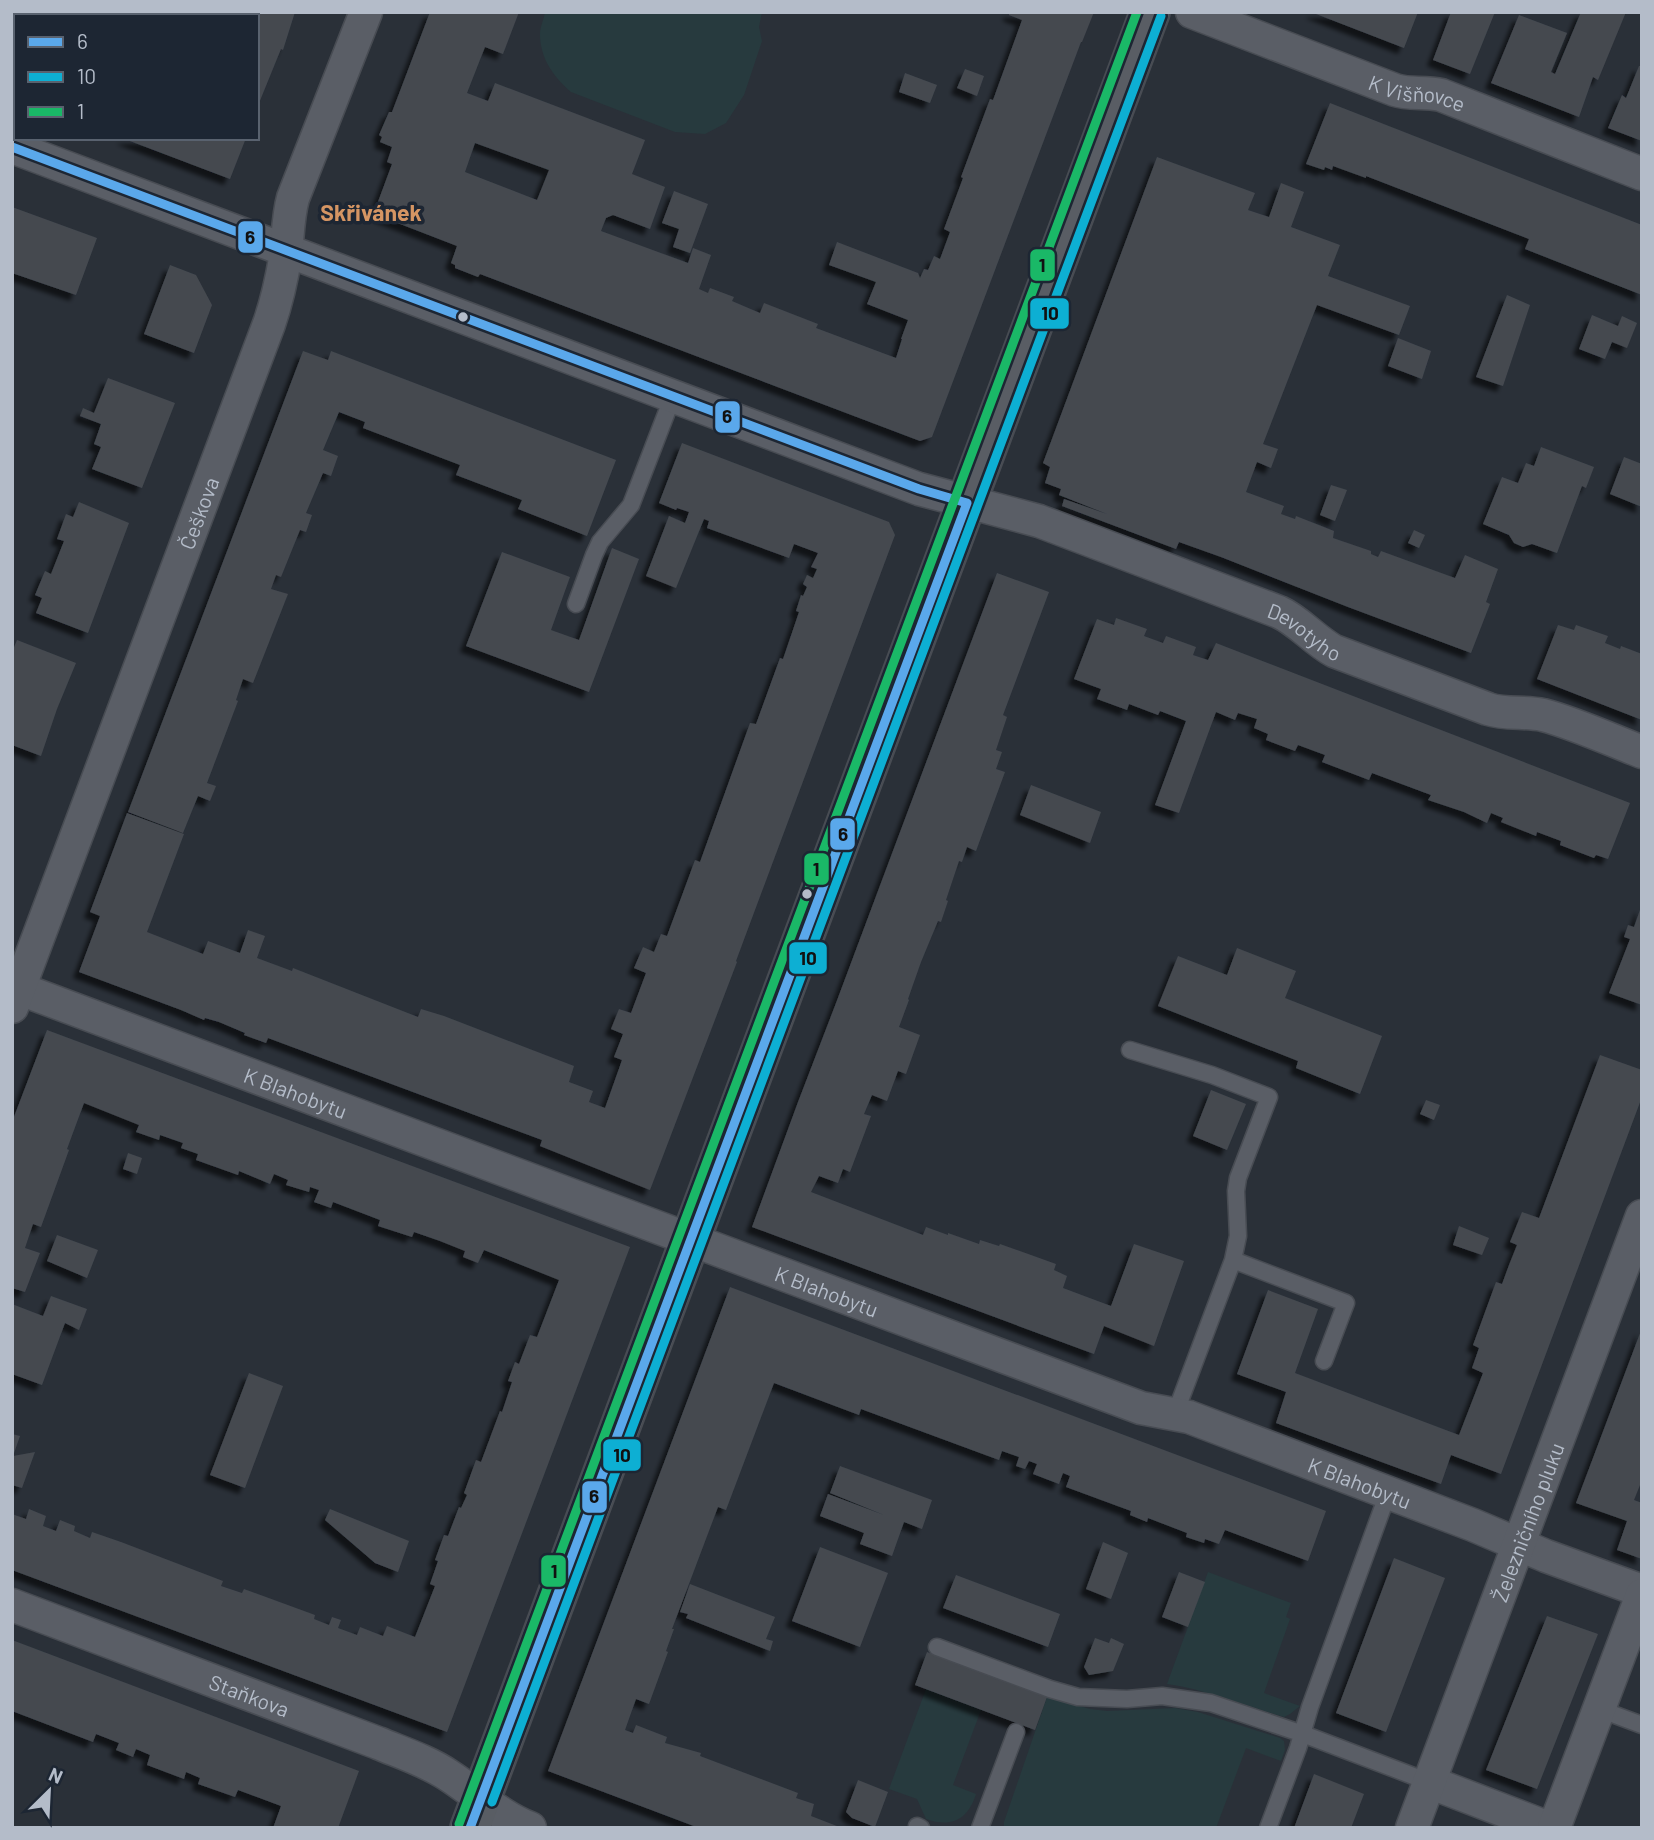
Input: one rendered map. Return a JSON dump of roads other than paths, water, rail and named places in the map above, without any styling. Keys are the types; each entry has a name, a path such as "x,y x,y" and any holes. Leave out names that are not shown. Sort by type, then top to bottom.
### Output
{"main road":[{"path":"475,1813 1150,12"}],"street":[{"name":"Češkova","path":"15,994 269,324 279,293 293,198 366,12"},
{"name":"K Višňovce","path":"1192,12 1395,90 1441,95 1642,174"},
{"name":"Devotyho","path":"12,147 919,489 1038,521 1279,612 1320,643 1334,650 1488,709 1551,717 1642,752"},
{"name":"K Blahobytu","path":"15,994 691,1239 1141,1408 1189,1417 1642,1593"},
{"name":"Železničního pluku","path":"1412,1828 1642,1216"},
{"path":"1554,1828 1642,1593"},
{"name":"Staňkova","path":"12,1605 378,1743 445,1773 475,1813 499,1812 530,1828"},
{"path":"1429,1782 1549,1828"}],"lane":[{"path":"576,604 600,542 631,505 673,396"},
{"path":"1130,1050 1212,1075 1269,1097 1238,1178 1238,1236 1233,1260 1175,1414"},
{"path":"1233,1260 1346,1303 1324,1361"},
{"path":"1268,1828 1388,1493"},
{"path":"937,1647 1078,1697 1127,1699 1162,1696 1211,1703 1303,1734 1429,1782"},
{"path":"1599,1709 1642,1725"},
{"path":"980,1828 1016,1732"}],"district":[{"name":"Skřivánek","path":"371,212"}]}
